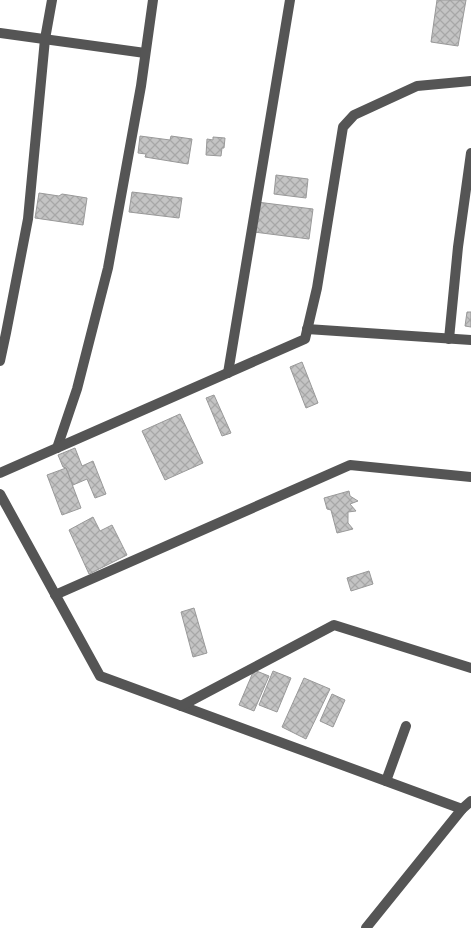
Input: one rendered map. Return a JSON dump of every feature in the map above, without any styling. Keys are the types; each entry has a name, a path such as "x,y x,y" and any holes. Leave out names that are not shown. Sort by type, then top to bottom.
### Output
{"street":[{"path":"0,361 28,219 45,38 52,0"},
{"path":"57,448 77,389 108,268 141,86 153,0"},
{"path":"228,373 290,0"},
{"path":"0,33 145,53"},
{"path":"0,473 305,339 317,288 343,127 354,115 417,86 471,81"},
{"path":"449,339 458,247 471,153"},
{"path":"308,329 471,340"},
{"path":"55,595 350,465 471,477"},
{"path":"0,494 100,676 462,809"},
{"path":"180,706 334,625 471,668"},
{"path":"386,781 406,726"},
{"path":"366,928 462,809 471,801"}],"building":[{"path":"437,0 466,0 458,46 431,42"},
{"path":"140,136 170,140 171,136 192,139 188,164 145,157 146,154 138,153"},
{"path":"213,137 225,138 221,156 206,155 207,139 213,140"},
{"path":"276,175 308,179 306,198 274,194"},
{"path":"132,192 182,198 179,218 129,212"},
{"path":"39,193 87,198 83,225 35,218"},
{"path":"257,202 313,209 309,239 254,232"},
{"path":"467,312 471,312 471,327 465,326"},
{"path":"302,362 318,403 306,408 290,367"},
{"path":"214,395 231,433 222,436 206,398"},
{"path":"180,414 203,463 165,480 142,431"},
{"path":"75,448 82,466 93,461 106,494 95,498 87,479 73,485 58,455"},
{"path":"66,468 81,508 62,515 47,475"},
{"path":"349,491 350,496 358,501 350,504 356,511 348,512 348,523 353,529 337,533 331,510 327,509 324,498"},
{"path":"93,517 100,531 112,525 127,555 89,574 69,530"},
{"path":"369,571 373,584 351,591 347,578"},
{"path":"194,608 207,653 193,657 181,612"},
{"path":"254,670 269,676 254,711 239,705"},
{"path":"273,671 291,678 277,712 259,705"},
{"path":"304,678 330,689 306,739 282,727"},
{"path":"332,694 345,700 333,727 320,721"}]}
